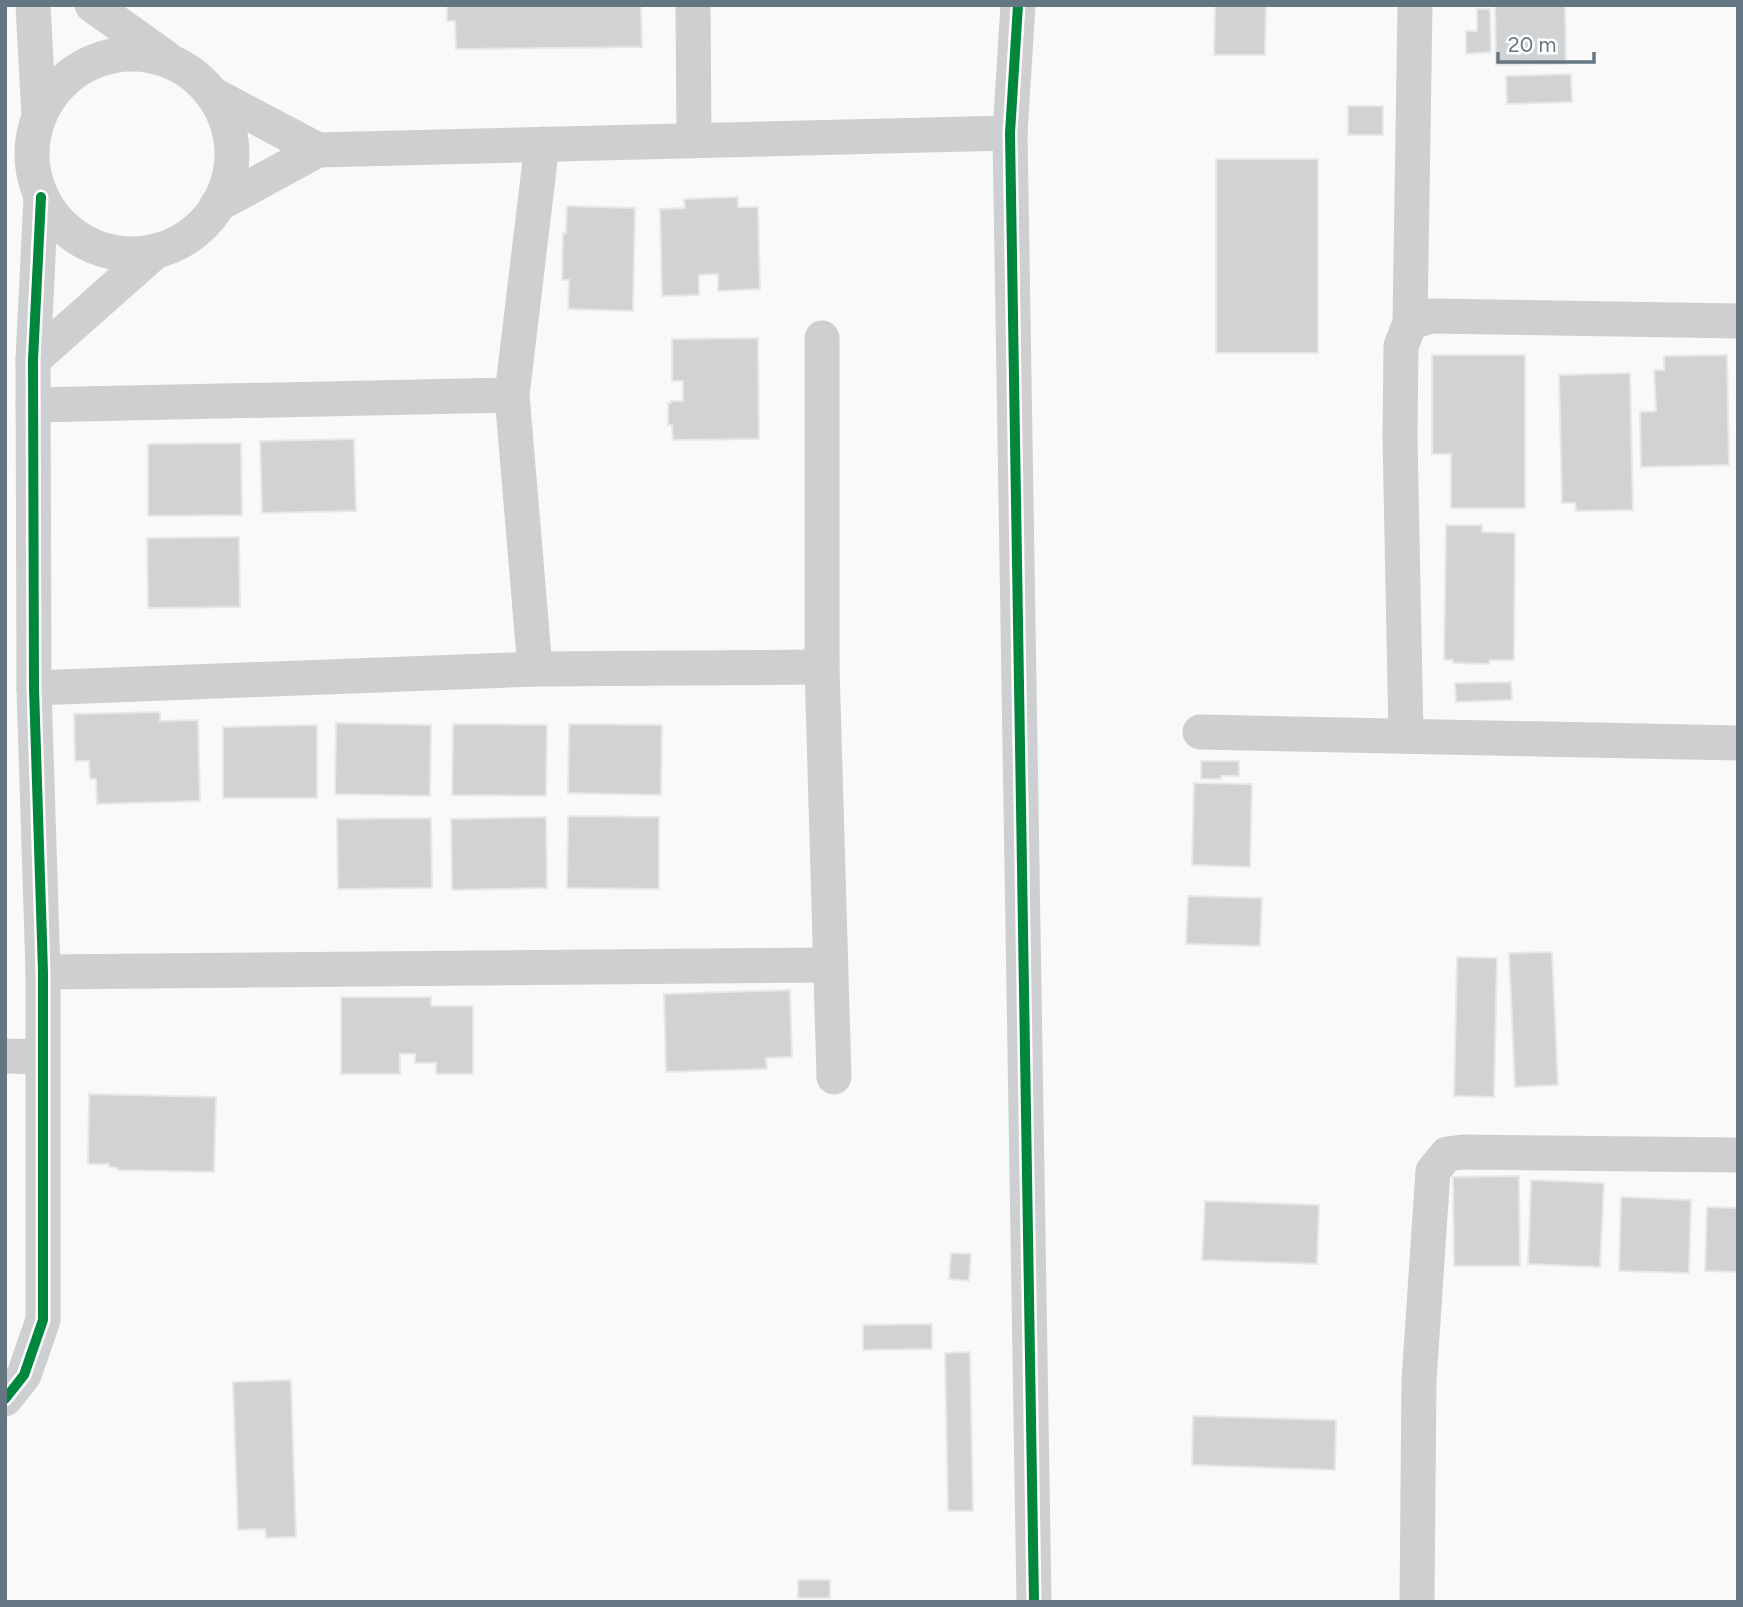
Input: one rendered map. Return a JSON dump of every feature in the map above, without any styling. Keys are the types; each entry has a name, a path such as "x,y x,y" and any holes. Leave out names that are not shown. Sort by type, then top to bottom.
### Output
{"street":[{"path":"33,5 39,117"},
{"path":"92,5 194,75 212,94 226,120 231,149 229,178 217,205 201,226 180,241 156,251 134,254 111,252 89,245 70,233 54,217 41,197 33,171 32,143 39,117 51,94 70,74 93,61 118,54 145,54 171,61"},
{"path":"693,5 694,140"},
{"path":"1018,5 1010,133 1034,1602"},
{"path":"1406,736 1400,436 1401,346 1410,323 1415,5"},
{"path":"212,94 318,150"},
{"path":"217,205 318,150 1010,133"},
{"path":"535,669 512,395 542,144"},
{"path":"5,1399 24,1375 43,1320 43,972 34,688 33,405 41,197"},
{"path":"33,360 156,251"},
{"path":"1410,323 1431,316 1738,321"},
{"path":"822,338 822,667 834,1077"},
{"path":"33,405 512,395"},
{"path":"34,688 535,669 822,667"},
{"path":"1200,732 1738,743"},
{"path":"43,972 830,965"},
{"path":"5,1056 43,1057"},
{"path":"1417,1602 1419,1381 1433,1171 1447,1154 1463,1152 1738,1155"}],"building":[{"path":"447,5 641,5 642,47 456,49 455,21 447,21"},
{"path":"1215,5 1266,5 1265,55 1214,55"},
{"path":"1495,5 1565,5 1566,64 1496,65"},
{"path":"1477,9 1490,9 1491,52 1466,54 1466,31 1477,31"},
{"path":"1571,74 1572,102 1507,104 1506,76"},
{"path":"1348,106 1383,106 1383,135 1348,135"},
{"path":"1216,159 1318,159 1318,353 1216,353"},
{"path":"738,197 738,207 758,207 760,289 718,291 718,274 699,275 699,295 662,296 660,209 685,208 684,199"},
{"path":"567,206 635,208 633,311 568,309 569,280 562,280 563,233 566,233"},
{"path":"758,338 759,439 673,440 672,425 668,425 668,403 683,401 683,381 672,381 672,339"},
{"path":"1432,355 1525,355 1525,508 1451,508 1451,454 1432,454"},
{"path":"1727,355 1729,465 1641,467 1640,412 1656,411 1654,370 1664,370 1664,356"},
{"path":"1630,373 1633,510 1576,511 1575,503 1562,503 1559,375"},
{"path":"354,439 356,511 262,513 260,441"},
{"path":"241,443 242,515 148,516 148,444"},
{"path":"1446,525 1482,525 1482,532 1515,533 1514,660 1490,660 1489,664 1453,663 1453,660 1444,660"},
{"path":"239,537 240,607 148,608 147,538"},
{"path":"1511,682 1512,700 1456,702 1455,683"},
{"path":"160,712 160,721 198,720 200,801 97,804 96,779 90,779 89,761 75,761 74,714"},
{"path":"336,723 431,725 430,796 335,794"},
{"path":"453,724 547,725 546,796 452,795"},
{"path":"569,724 662,725 661,795 568,793"},
{"path":"317,725 317,798 223,798 223,727"},
{"path":"1201,761 1239,761 1239,776 1201,779"},
{"path":"1194,783 1252,784 1250,867 1192,865"},
{"path":"568,816 659,817 659,889 567,888"},
{"path":"546,817 547,888 452,890 451,819"},
{"path":"431,818 432,888 338,889 337,819"},
{"path":"1188,896 1262,898 1260,946 1186,944"},
{"path":"1552,952 1558,1085 1515,1087 1509,953"},
{"path":"1457,957 1497,958 1494,1097 1454,1096"},
{"path":"790,990 792,1057 766,1058 767,1069 666,1072 664,994"},
{"path":"341,997 431,997 431,1006 473,1006 473,1074 436,1074 436,1063 415,1063 415,1054 400,1054 400,1074 341,1074"},
{"path":"89,1094 216,1097 214,1172 118,1170 109,1167 109,1164 88,1164"},
{"path":"1519,1176 1520,1266 1454,1266 1453,1177"},
{"path":"1531,1180 1604,1183 1600,1267 1528,1264"},
{"path":"1621,1197 1691,1200 1689,1273 1619,1271"},
{"path":"1205,1201 1319,1205 1317,1264 1202,1260"},
{"path":"1707,1207 1738,1208 1738,1272 1705,1271"},
{"path":"951,1253 971,1254 969,1281 949,1279"},
{"path":"932,1324 932,1349 863,1350 863,1325"},
{"path":"970,1352 973,1511 948,1511 945,1353"},
{"path":"291,1380 296,1537 266,1538 265,1529 238,1530 233,1382"},
{"path":"1193,1416 1336,1420 1335,1470 1192,1465"},
{"path":"798,1580 830,1580 830,1598 798,1598"}],"cycle path":[{"path":"1018,5 1010,133 1034,1602"},
{"path":"5,1399 24,1375 43,1320 43,972 34,688 33,360 41,197"}]}
